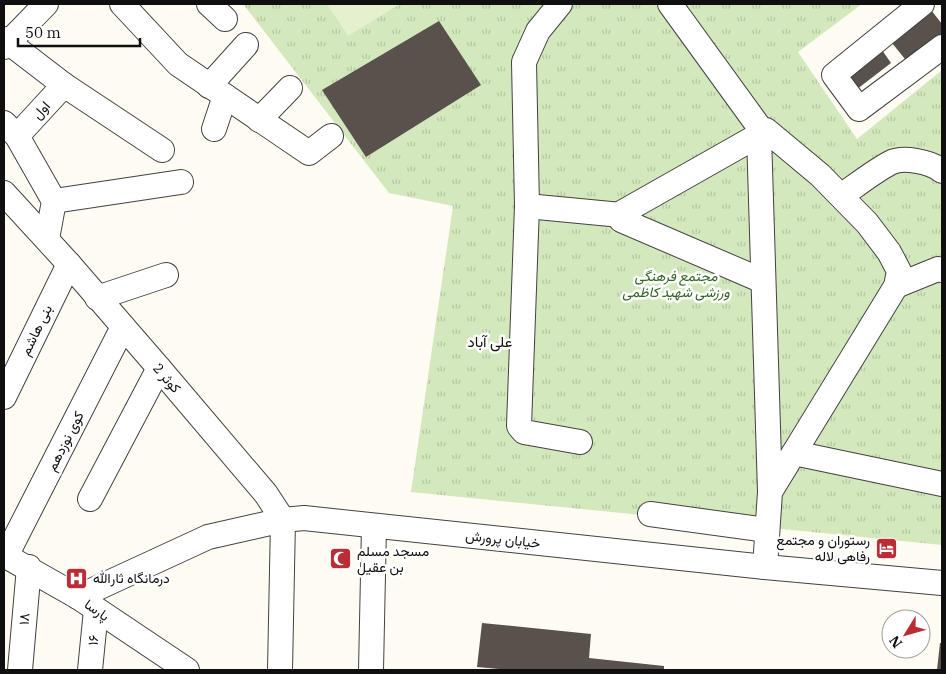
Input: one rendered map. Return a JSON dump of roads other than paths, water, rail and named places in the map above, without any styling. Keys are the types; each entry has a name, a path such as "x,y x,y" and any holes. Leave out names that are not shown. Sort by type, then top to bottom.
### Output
{"street":[{"path":"46,4 5,43 162,150"},
{"path":"122,4 178,64 309,153 330,136"},
{"path":"560,4 538,31 524,62 527,206 519,426 524,432 580,442"},
{"path":"670,4 761,133 763,281 770,492 766,567"},
{"path":"922,4 834,75 859,109 942,47"},
{"path":"214,129 217,91 246,45"},
{"name":"اول","path":"11,130 64,85"},
{"path":"259,120 290,88"},
{"path":"11,130 54,201 47,239"},
{"path":"621,215 623,212 766,130 820,175 868,223 899,271 896,286 770,492"},
{"path":"841,196 892,162 918,160 942,170"},
{"path":"54,201 181,182"},
{"name":"کوثر 2","path":"4,193 69,264 266,494 283,520"},
{"path":"527,206 621,215"},
{"path":"621,215 621,220 763,281"},
{"name":"بنی هاشم","path":"4,397 69,264"},
{"path":"896,286 938,269 942,270"},
{"path":"97,298 166,275"},
{"name":"کوی نوزدهم","path":"5,555 123,327"},
{"path":"90,499 158,368"},
{"path":"794,453 942,484"},
{"path":"650,514 767,530"},
{"name":"خیابان پرورش","path":"87,604 208,537 283,520 304,518 766,567 942,583"},
{"path":"280,670 283,520"},
{"path":"371,670 374,526"},
{"name":"پارسا","path":"5,555 29,567 187,670"},
{"name":"۱۸","path":"20,670 29,567"},
{"name":"۱۶","path":"87,604 90,670"}],"place":[{"name":"رستوران و مجتمع رفاهی لاله","path":"886,548"},
{"name":"مسجد مسلم بن عقیل","path":"341,559"},
{"name":"درمانگاه ثارالله","path":"77,578"}],"district":[{"name":"علی آباد","path":"490,342"}],"park label":[{"name":"مجتمع فرهنگی ورزشی شهید کاظمی","path":"676,284"}]}
